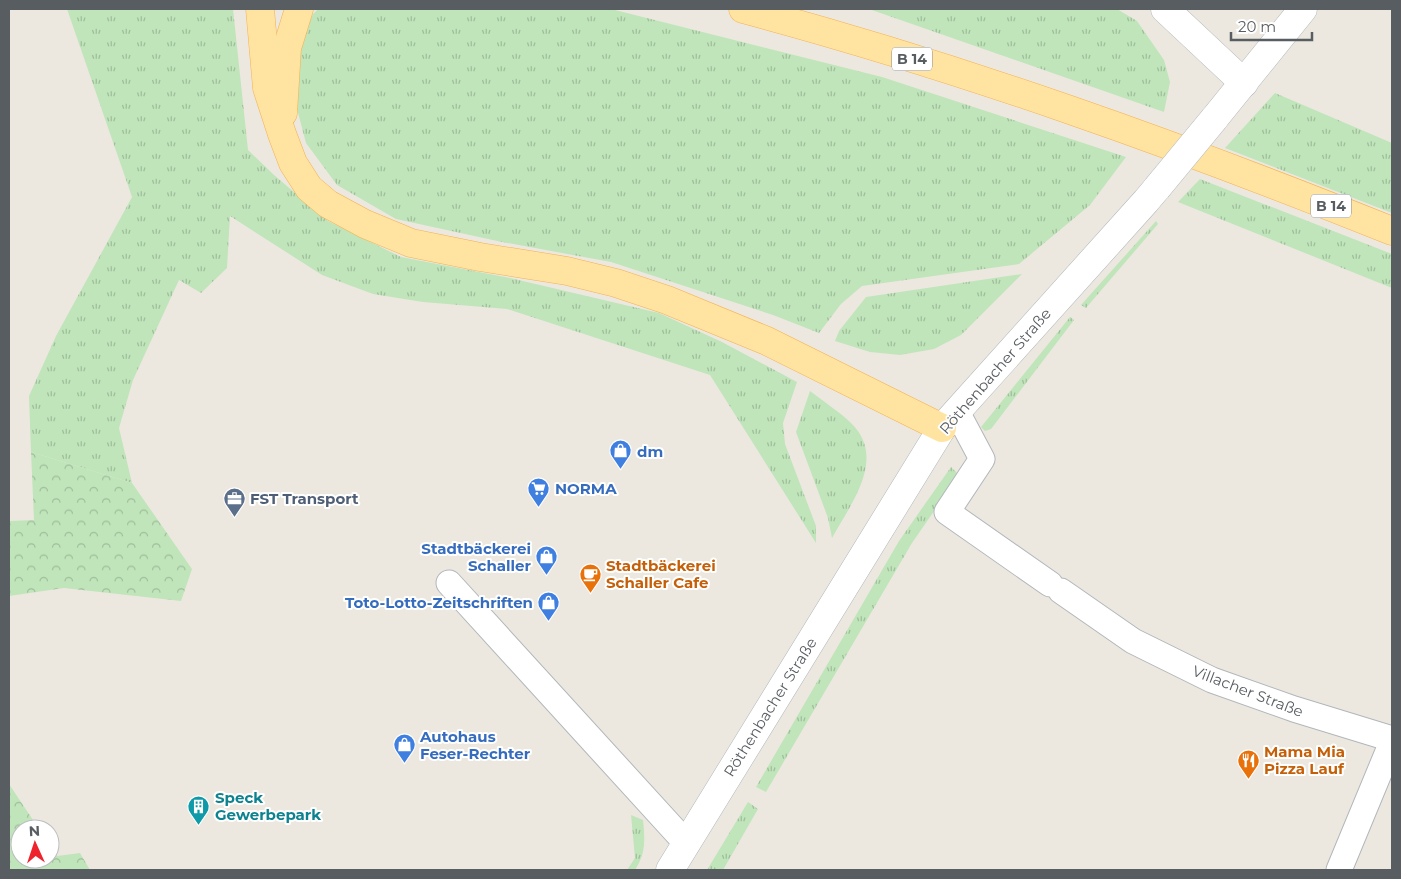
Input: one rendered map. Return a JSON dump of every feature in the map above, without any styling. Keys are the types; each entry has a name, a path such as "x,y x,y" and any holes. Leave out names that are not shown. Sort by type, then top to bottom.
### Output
{"main road":[{"path":"260,9 267,88 282,134 293,163 309,188 328,204 365,224 411,243 480,257 567,271 616,283 668,300 949,420"},
{"name":"B 14","path":"743,9 790,21 1034,97 1269,181 1392,231"},
{"path":"1165,9 1244,83"},
{"name":"Röthenbacher Straße","path":"670,870 949,420 1146,201 1303,9"},
{"path":"282,134 287,48 300,10"}],"street":[{"name":"Villacher Straße","path":"949,420 982,459 947,512 1133,641 1212,680 1392,741"},
{"path":"449,583 687,844"},
{"path":"1340,870 1392,741"}],"green space":[{"path":"67,9 233,9 248,150 328,221 401,257 510,278 659,313 722,342 797,382 783,423 785,444 816,526 816,543 710,375 507,309 423,302 373,294 322,275 230,216 227,268 201,293 179,280 133,380 119,428 132,483 31,452 29,396 56,336 132,197"},
{"path":"318,9 611,9 882,77 1126,157 1090,205 1019,264 862,286 841,304 819,333 773,315 611,262 502,242 396,219 337,185 306,143 293,94 294,56 313,14"},
{"path":"869,9 1117,9 1137,21 1164,60 1170,82 1164,112"},
{"path":"1275,93 1392,143 1392,213 1225,148"},
{"path":"1200,179 1392,254 1392,288 1178,202"},
{"path":"1156,221 1158,224 1086,308 1081,305"},
{"path":"1022,274 961,335 934,349 900,355 870,352 835,341 839,331 866,297"},
{"path":"1070,317 1074,320 991,429 985,431 981,427"},
{"path":"810,391 852,424 862,438 866,452 866,467 862,482 832,538 828,518 796,432"},
{"path":"31,452 132,483 192,569 181,601 64,588 9,596 9,521 34,520"},
{"path":"951,467 959,475 912,543 766,792 756,787 899,541"},
{"path":"9,784 32,819 10,819 10,869 60,869 60,856 80,853 90,870 9,870"},
{"path":"748,802 758,809 723,870 707,870"},
{"path":"631,815 643,820 644,846 639,864 635,870 627,870 635,858"}],"place":[{"name":"dm","path":"621,470"},
{"name":"NORMA","path":"539,507"},
{"name":"FST Transport","path":"234,517"},
{"name":"Stadtbäckerei Schaller","path":"547,576"},
{"name":"Stadtbäckerei Schaller Cafe","path":"590,593"},
{"name":"Toto-Lotto-Zeitschriften","path":"549,621"},
{"name":"Autohaus Feser-Rechter","path":"404,764"},
{"name":"Mama Mia Pizza Lauf","path":"1248,779"},
{"name":"Speck Gewerbepark","path":"199,825"}]}
